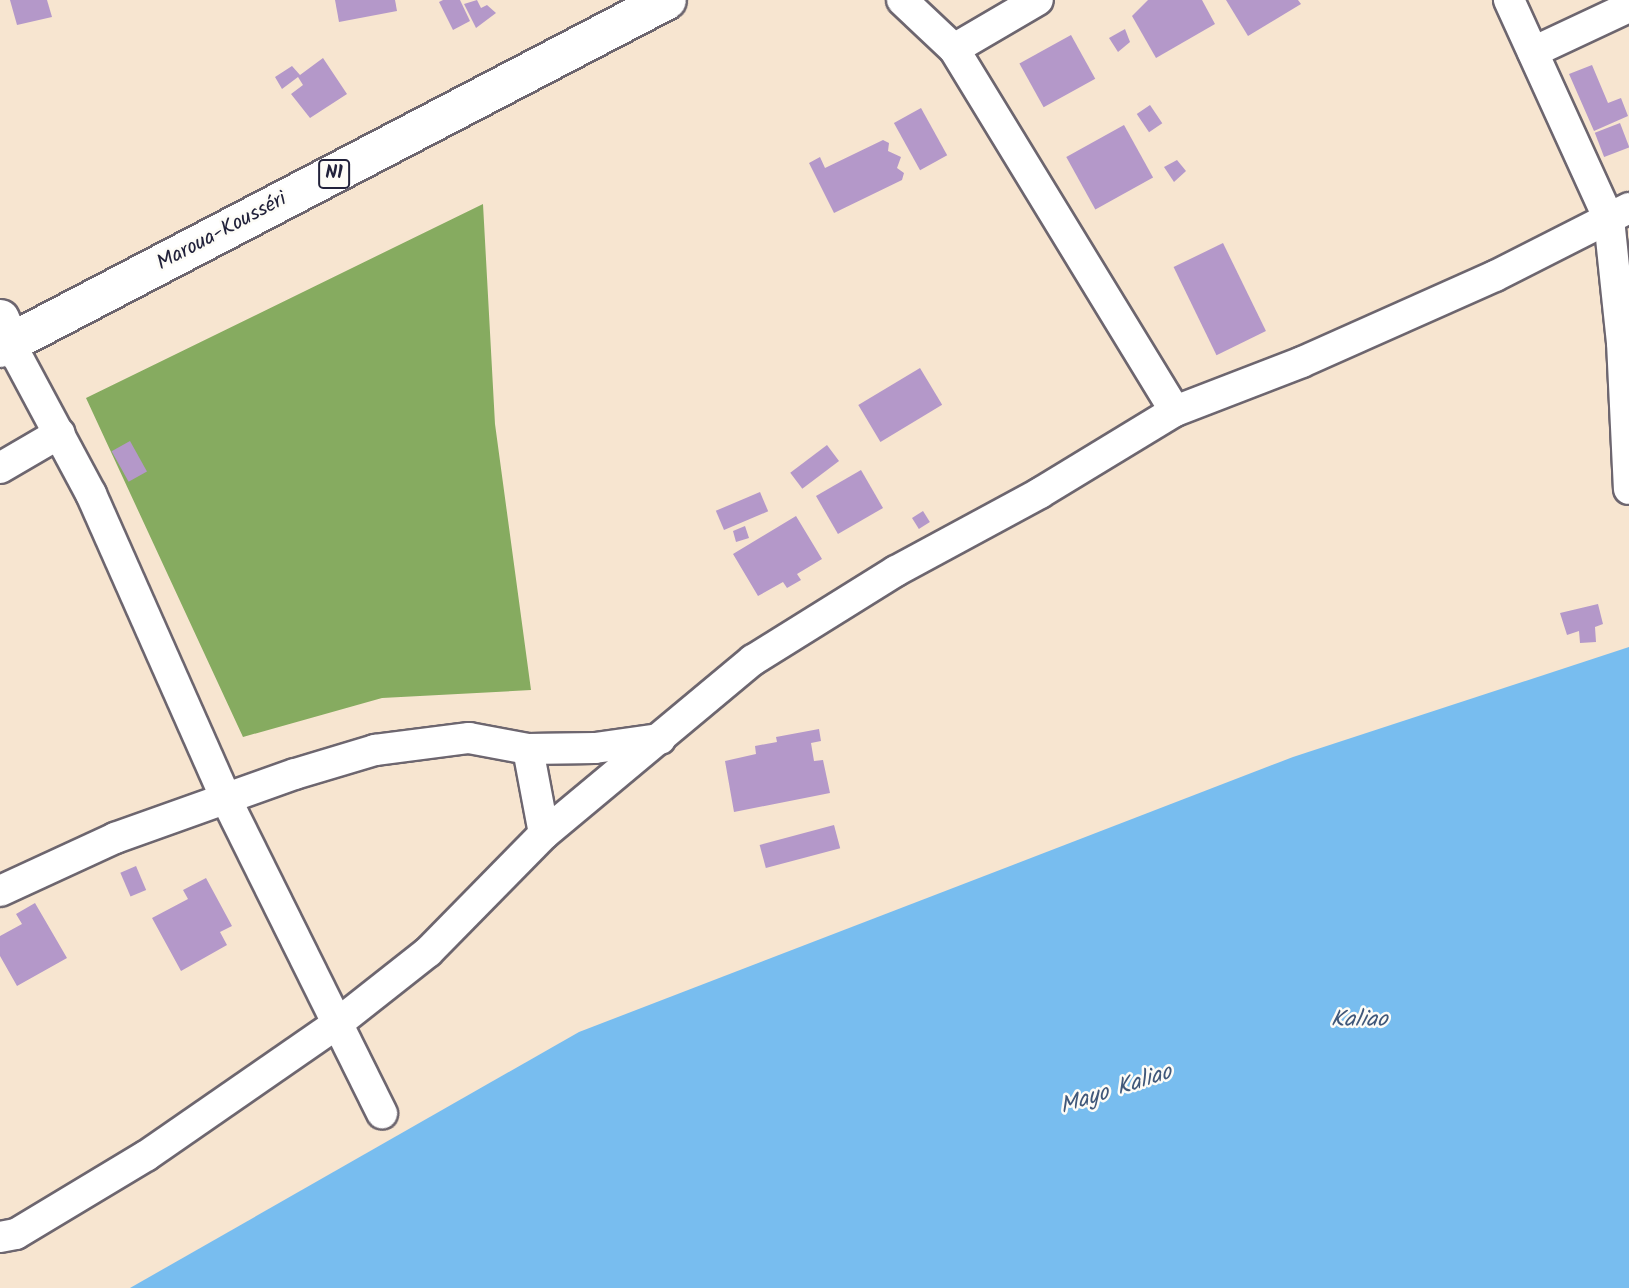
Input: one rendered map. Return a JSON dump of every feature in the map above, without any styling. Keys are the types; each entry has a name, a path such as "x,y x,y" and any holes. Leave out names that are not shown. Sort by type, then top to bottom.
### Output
{"highway":[{"name":"Maroua-Kousséri","path":"3,336 667,0"}],"street":[{"path":"902,0 954,49 1175,411"},
{"path":"954,49 1038,0"},
{"path":"1509,0 1533,52 1619,214 1629,489"},
{"path":"1533,52 1629,7"},
{"path":"0,1237 16,1234 146,1156 338,1023 428,952 544,835 753,660 896,571 1040,493 1175,411 1338,346 1619,214"},
{"path":"3,336 60,433 226,799 382,1113"},
{"path":"0,468 60,433"},
{"path":"0,891 115,838 375,750 470,738 528,749 595,748 661,739"},
{"path":"528,749 544,835"}],"green space":[{"path":"483,204 495,424 531,690 382,698 243,737 86,398"}],"water":[{"name":"Kaliao","path":"1629,647 1629,1288 130,1288 579,1032 1293,757"}],"building":[{"path":"10,0 47,0 52,17 17,25"},
{"path":"335,0 395,0 397,11 339,22"},
{"path":"460,0 470,21 453,30 439,2"},
{"path":"477,0 481,8 487,5 496,13 476,28 464,4"},
{"path":"1148,0 1202,0 1215,24 1156,58 1132,16"},
{"path":"1226,0 1298,0 1301,4 1248,36"},
{"path":"1125,29 1130,42 1118,52 1109,38"},
{"path":"1071,35 1095,79 1044,107 1019,64"},
{"path":"323,58 347,94 310,118 291,94 303,85 298,77 282,89 275,77 292,66 300,75"},
{"path":"1592,65 1608,103 1621,98 1628,116 1594,131 1569,74"},
{"path":"1150,105 1162,123 1149,132 1137,114"},
{"path":"921,108 947,155 920,170 894,123"},
{"path":"1620,123 1629,147 1604,157 1595,133"},
{"path":"1124,125 1153,177 1095,209 1066,157"},
{"path":"883,140 889,143 888,151 901,157 897,168 904,173 902,180 834,213 809,163 820,157 825,168"},
{"path":"1177,160 1186,171 1174,182 1164,167"},
{"path":"1223,243 1266,331 1217,355 1174,267"},
{"path":"920,368 942,405 880,442 858,405"},
{"path":"130,441 147,472 129,482 112,451"},
{"path":"827,445 839,461 802,489 790,473"},
{"path":"861,470 883,508 838,534 816,496"},
{"path":"760,492 768,511 724,530 716,511"},
{"path":"923,511 930,522 919,529 912,518"},
{"path":"796,516 822,559 797,574 801,580 787,588 783,582 758,596 733,554"},
{"path":"745,526 749,538 736,542 733,531"},
{"path":"1598,604 1603,624 1595,627 1596,642 1580,643 1579,631 1567,635 1560,613"},
{"path":"819,729 821,741 811,743 814,761 823,760 830,793 734,812 725,761 756,754 755,746 777,742 776,737"},
{"path":"834,825 840,848 766,868 760,845"},
{"path":"136,866 146,890 131,897 120,873"},
{"path":"206,878 232,926 220,932 227,945 181,971 152,918 188,899 183,890"},
{"path":"35,903 67,958 17,986 0,956 0,936 22,924 16,914"}],"water label":[{"name":"Mayo Kaliao","path":"1116,1090"}]}
